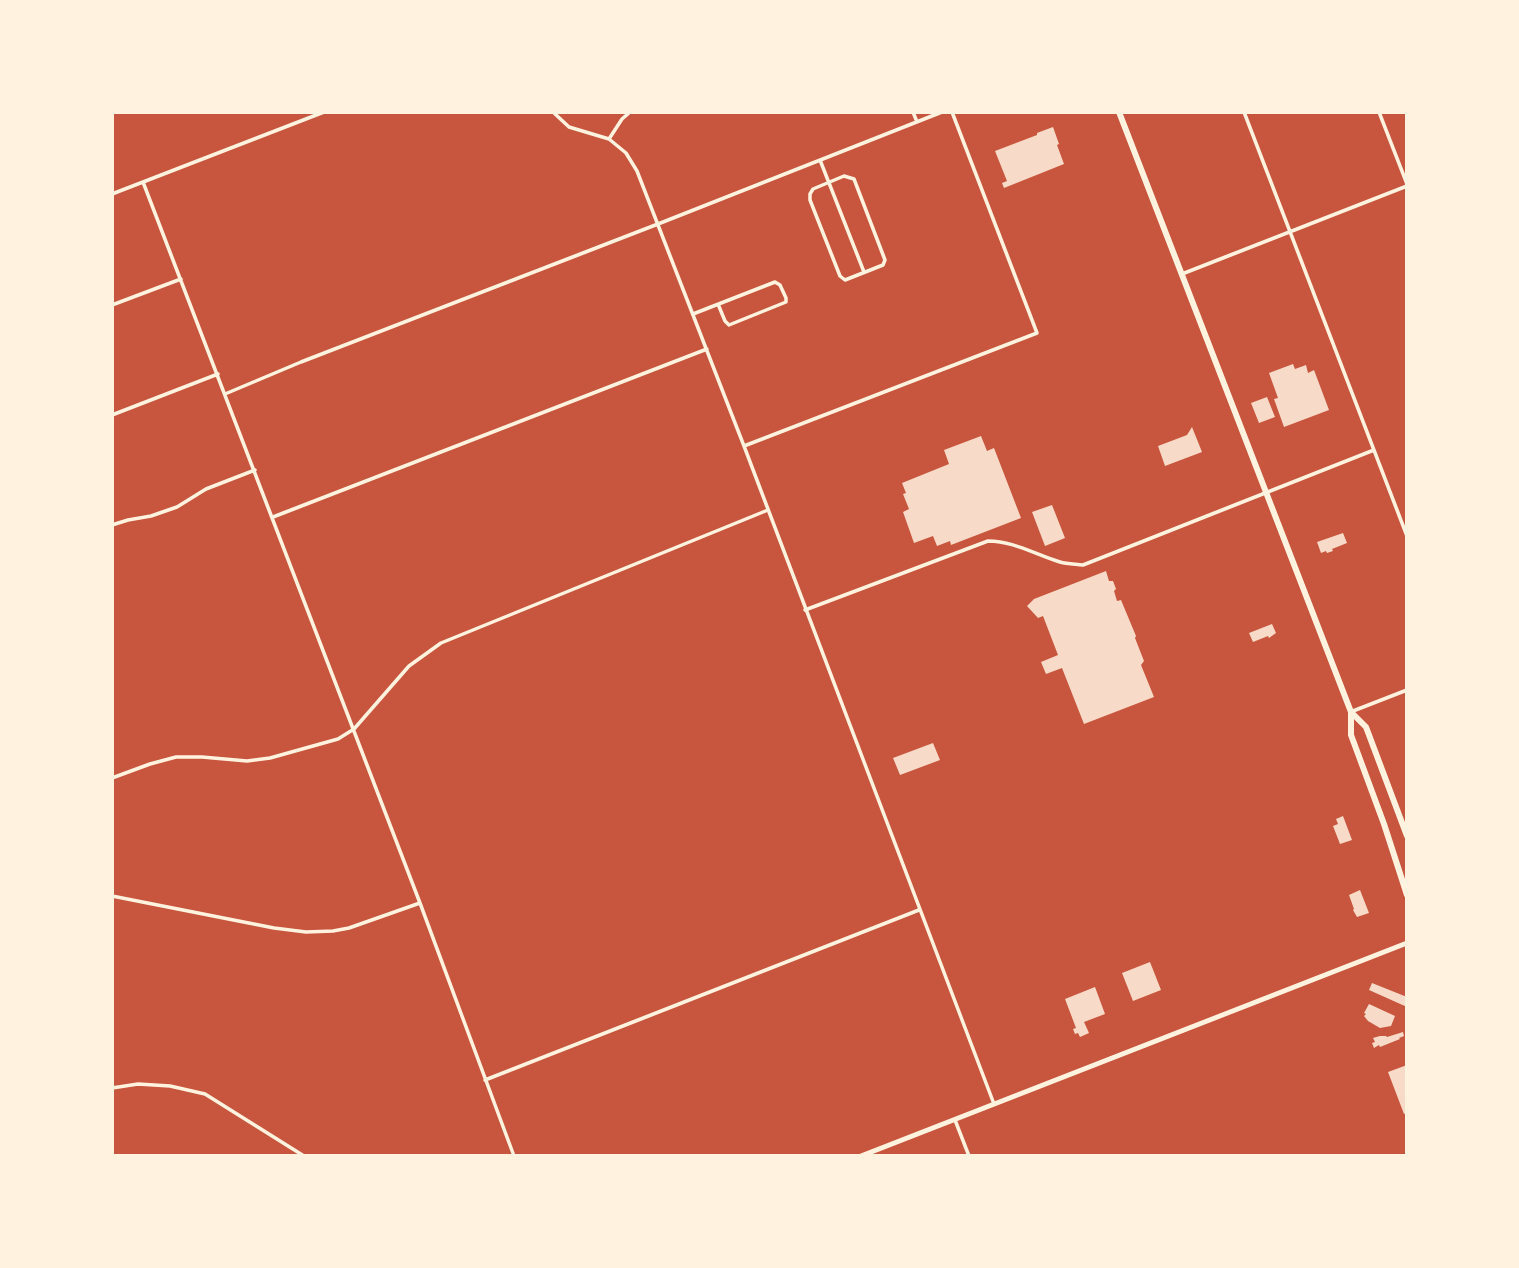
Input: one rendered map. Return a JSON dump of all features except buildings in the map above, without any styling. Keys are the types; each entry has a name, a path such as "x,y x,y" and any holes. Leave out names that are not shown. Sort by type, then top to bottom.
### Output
{"main road":[{"path":"1119,112 1351,712 1351,735 1407,895"},
{"path":"1351,712 1366,727 1407,836"},
{"path":"861,1156 1407,943"}],"street":[{"path":"112,194 324,112"},
{"path":"553,112 569,127 609,139 632,161 744,446 994,1104"},
{"path":"609,139 630,112"},
{"path":"913,112 917,122"},
{"path":"225,394 942,112"},
{"path":"744,446 1037,333 952,112"},
{"path":"1244,112 1407,536"},
{"path":"1182,274 1407,185 1379,112"},
{"path":"820,160 865,273"},
{"path":"844,176 854,179 885,260 883,265 865,273 845,280 840,276 810,194 813,189 844,176"},
{"path":"143,182 421,903 514,1156"},
{"path":"112,305 181,279"},
{"path":"692,314 775,282 780,285 786,298 786,302 729,325 718,304"},
{"path":"273,517 706,349"},
{"path":"112,415 218,374"},
{"path":"806,610 988,541 1013,545 1063,563 1083,565 1374,450"},
{"path":"112,525 177,507 206,489 254,470"},
{"path":"112,778 176,757 240,761 270,758 332,742 354,729 409,666 441,643 768,510"},
{"path":"1351,712 1407,690"},
{"path":"112,896 306,932 349,928 421,903"},
{"path":"485,1080 919,910"},
{"path":"112,1088 138,1084 170,1086 205,1094 304,1156"},
{"path":"955,1119 969,1156"}]}
